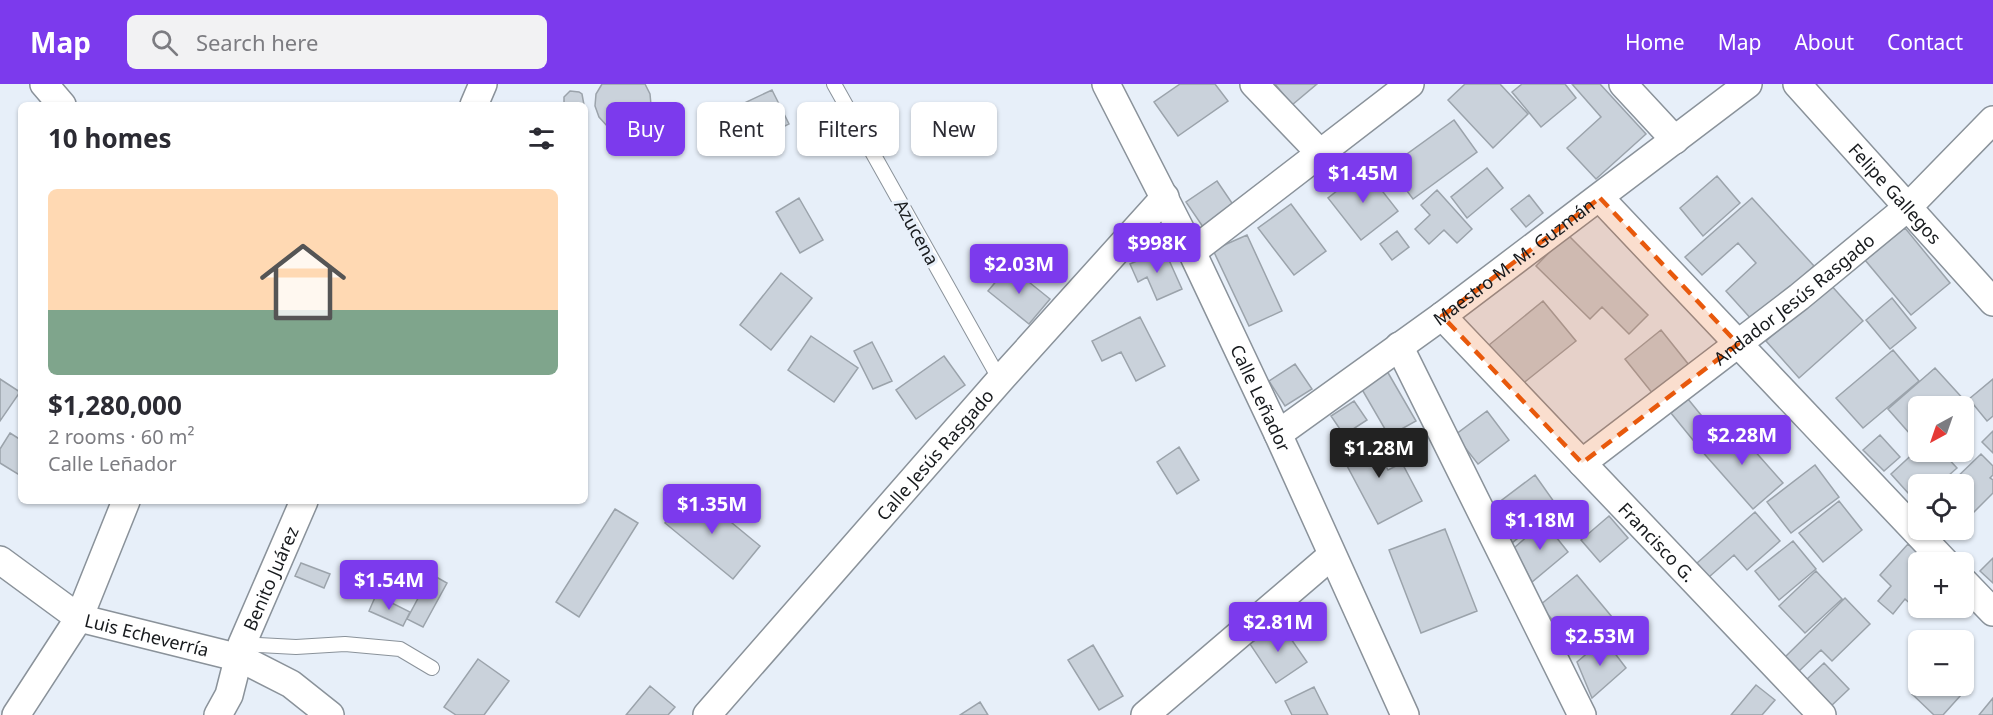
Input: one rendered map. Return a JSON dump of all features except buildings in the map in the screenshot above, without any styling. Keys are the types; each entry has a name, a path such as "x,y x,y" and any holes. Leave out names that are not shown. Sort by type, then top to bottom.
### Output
{"street":[{"path":"44,84 59,102"},
{"path":"475,102 483,84"},
{"name":"Calle Leñador","path":"1106,84 1165,197 1278,434 1404,715"},
{"path":"1254,84 1320,153"},
{"path":"1192,252 1410,84"},
{"path":"1623,84 1674,140"},
{"name":"Maestro M. M. Guzmán","path":"1278,434 1442,316 1748,84"},
{"name":"Felipe Gallegos","path":"1797,84 1993,302"},
{"name":"Andador Jesús Rasgado","path":"1582,463 1799,297 1908,207 1993,120"},
{"name":"Calle Jesús Rasgado","path":"707,715 1000,380 1165,197"},
{"path":"1600,198 1936,552"},
{"name":"Francisco G.","path":"1442,316 1822,715"},
{"path":"1399,346 1582,715"},
{"path":"16,715 79,618 125,504"},
{"name":"Benito Juárez","path":"218,715 229,695 241,651 303,504"},
{"path":"1145,715 1331,556"},
{"name":"Luis Echeverría","path":"0,560 79,618 241,651 291,684 330,715"},
{"path":"1974,592 1993,612"}],"lane":[{"name":"Azucena","path":"834,84 1000,380"},
{"path":"241,651 345,644 400,649 432,668"}],"highlighted area":[{"path":"1600,198 1738,344 1582,463 1442,316"}]}
